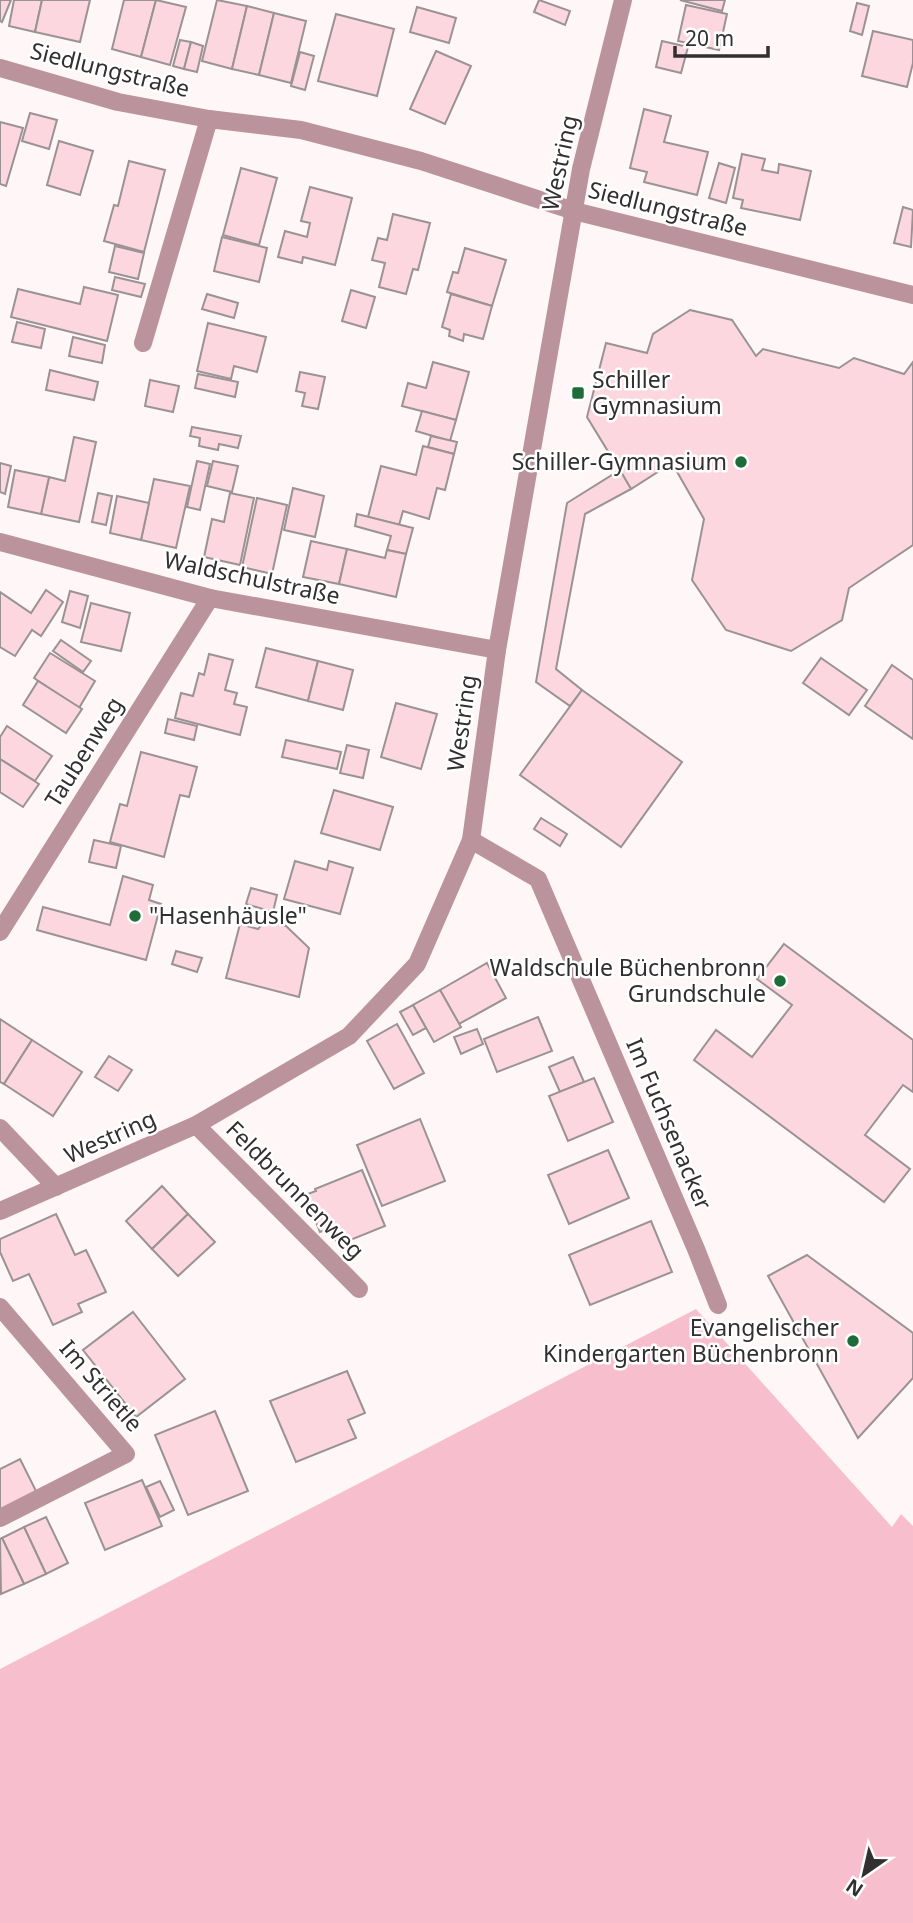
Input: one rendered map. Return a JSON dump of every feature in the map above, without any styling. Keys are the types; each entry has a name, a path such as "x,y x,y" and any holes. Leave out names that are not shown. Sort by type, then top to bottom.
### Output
{"street":[{"name":"Westring","path":"0,1212 196,1125 349,1036 417,964 471,840 497,650 581,169 623,0"},
{"name":"Siedlungstraße","path":"0,68 118,102 209,119 301,130 421,160 574,211 913,295"},
{"name":"Siedlungstraße","path":"143,343 209,119"},
{"name":"Waldschulstraße","path":"0,542 210,598 497,650"},
{"name":"Taubenweg","path":"0,932 210,598"},
{"name":"Im Fuchsenacker","path":"471,840 538,879 718,1305"},
{"name":"Feldbrunnenweg","path":"196,1125 359,1289"},
{"path":"0,1128 55,1187"},
{"name":"Im Strietle","path":"0,1307 126,1454 0,1518"}],"shaded area":[{"path":"696,1309 892,1527 901,1514 913,1526 913,1923 0,1923 0,1669"}],"building":[{"path":"0,0 11,0 2,22 0,21"},
{"path":"14,0 42,0 35,32 9,26"},
{"path":"42,0 90,0 80,42 35,32"},
{"path":"124,0 156,0 141,57 112,49"},
{"path":"156,0 186,7 170,65 141,57"},
{"path":"217,0 247,6 232,69 202,61"},
{"path":"539,0 570,11 565,25 534,12"},
{"path":"680,0 725,0 722,11"},
{"path":"857,3 869,6 862,35 850,31"},
{"path":"686,5 727,14 719,50 678,41"},
{"path":"247,6 274,13 259,75 232,69"},
{"path":"417,7 456,18 449,43 410,32"},
{"path":"274,13 306,21 291,83 259,75"},
{"path":"336,14 394,29 377,96 318,81"},
{"path":"873,31 913,40 913,63 907,87 862,76"},
{"path":"180,40 191,42 184,69 173,66"},
{"path":"662,41 688,47 681,73 656,67"},
{"path":"191,42 203,46 197,72 184,69"},
{"path":"436,51 471,66 445,124 410,109"},
{"path":"300,52 314,56 305,90 291,86"},
{"path":"644,109 671,116 664,142 708,152 697,195 644,182 647,172 630,168"},
{"path":"30,113 57,120 49,149 22,141"},
{"path":"0,122 23,128 6,186 0,184"},
{"path":"59,141 93,151 80,195 47,185"},
{"path":"742,154 765,159 762,170 778,173 779,164 811,171 800,220 741,208 743,200 733,198"},
{"path":"129,161 165,170 144,252 104,241 114,205 118,206"},
{"path":"719,163 735,168 726,203 709,198"},
{"path":"241,168 277,178 259,245 223,235"},
{"path":"310,187 352,198 335,265 303,257 302,263 278,257 285,231 307,237 310,223 301,221"},
{"path":"903,207 913,210 911,247 894,243"},
{"path":"393,214 430,223 418,270 413,269 406,294 379,287 385,263 372,260 378,238 387,240"},
{"path":"222,237 267,248 259,282 214,271"},
{"path":"115,246 144,253 138,279 109,272"},
{"path":"465,248 506,260 492,306 447,292 453,272 458,273"},
{"path":"115,277 145,284 141,297 112,290"},
{"path":"84,287 118,295 107,341 11,317 18,289 80,304"},
{"path":"351,290 375,297 366,328 342,321"},
{"path":"207,294 238,303 234,318 202,309"},
{"path":"451,294 492,306 483,339 464,334 463,341 449,336 450,330 442,327"},
{"path":"690,310 732,320 756,356 763,349 839,368 854,358 904,374 913,362 913,545 849,588 842,620 791,651 726,630 692,580 704,519 672,463 631,489 587,417 606,343 647,353 653,334"},
{"path":"17,322 45,329 41,348 12,342"},
{"path":"208,323 266,337 257,372 234,366 231,379 197,371"},
{"path":"73,337 105,345 102,363 69,356"},
{"path":"433,362 469,372 456,420 402,406 408,383 426,388"},
{"path":"50,370 98,382 94,400 46,390"},
{"path":"300,372 325,377 318,409 302,406 305,393 296,391"},
{"path":"198,374 238,382 235,397 195,388"},
{"path":"150,380 179,386 173,412 145,406"},
{"path":"422,411 456,420 450,441 416,431"},
{"path":"192,427 241,436 238,448 219,444 218,450 199,446 200,438 190,436"},
{"path":"431,436 457,442 454,454 428,447"},
{"path":"74,437 96,442 79,522 41,514 49,477 65,481"},
{"path":"423,446 454,454 445,490 437,488 429,519 403,511 399,525 368,517 381,466 416,475"},
{"path":"197,461 210,464 200,510 187,507"},
{"path":"213,461 238,466 232,492 207,486"},
{"path":"0,463 11,466 5,494 0,492"},
{"path":"15,470 49,477 41,514 8,507"},
{"path":"620,470 631,489 585,514 556,669 582,690 570,706 536,682 567,503"},
{"path":"154,479 190,486 176,548 141,540"},
{"path":"293,488 324,496 315,537 284,530"},
{"path":"98,493 112,496 106,525 92,522"},
{"path":"230,493 254,498 240,565 204,557 212,519 224,522"},
{"path":"117,496 149,503 141,540 110,533"},
{"path":"257,498 287,505 272,574 242,567"},
{"path":"357,514 413,528 406,554 387,550 391,536 355,526"},
{"path":"311,541 347,549 339,584 303,577"},
{"path":"347,549 385,558 387,550 406,554 396,597 339,584"},
{"path":"46,590 63,602 41,636 32,630 15,656 0,647 0,592 31,613"},
{"path":"70,591 88,596 80,628 62,622"},
{"path":"91,603 130,613 121,651 81,642"},
{"path":"61,640 91,661 83,672 53,651"},
{"path":"266,648 318,661 308,701 256,687"},
{"path":"50,653 95,681 79,708 34,678"},
{"path":"209,654 233,660 225,690 237,693 234,704 247,707 240,735 175,718 181,693 193,696 199,673 204,675"},
{"path":"821,658 867,690 849,715 803,683"},
{"path":"318,661 353,670 343,710 308,701"},
{"path":"892,665 913,680 913,739 865,706"},
{"path":"38,681 82,709 66,733 23,705"},
{"path":"582,690 682,762 621,847 520,775"},
{"path":"396,703 437,714 421,769 381,757"},
{"path":"168,719 197,726 194,740 165,733"},
{"path":"7,726 52,756 35,781 0,759 0,737"},
{"path":"286,740 341,752 337,769 282,757"},
{"path":"347,745 369,750 363,778 340,773"},
{"path":"141,752 197,767 189,797 180,795 164,857 110,842 120,804 127,806"},
{"path":"0,759 39,784 23,807 0,792"},
{"path":"334,790 393,807 380,850 321,833"},
{"path":"541,818 567,834 560,846 534,829"},
{"path":"94,840 121,846 116,868 89,862"},
{"path":"295,861 327,870 329,861 353,868 340,914 284,899"},
{"name":"\"Hasenhäusle\"","path":"123,876 153,885 149,900 161,904 146,960 37,930 43,907 110,925"},
{"path":"251,888 277,895 273,912 246,904"},
{"path":"265,921 286,926 309,948 299,997 226,978 240,924 258,929"},
{"path":"784,944 913,1040 913,1092 903,1085 865,1135 910,1169 884,1202 694,1060 716,1030 752,1057 792,1005 757,979"},
{"path":"176,951 202,958 197,972 172,964"},
{"path":"487,963 506,998 459,1024 440,990"},
{"path":"440,990 461,1027 434,1042 413,1005"},
{"path":"413,1005 426,1028 413,1035 400,1012"},
{"path":"538,1017 552,1051 497,1072 484,1039"},
{"path":"0,1019 32,1040 4,1084 0,1082"},
{"path":"397,1024 424,1073 394,1089 367,1041"},
{"path":"477,1029 483,1044 461,1054 454,1037"},
{"path":"32,1040 82,1072 53,1116 4,1084"},
{"path":"109,1056 132,1070 118,1091 95,1077"},
{"path":"573,1057 584,1082 560,1092 549,1067"},
{"path":"594,1078 613,1122 568,1141 549,1096"},
{"path":"420,1119 445,1181 382,1206 357,1145"},
{"path":"608,1150 629,1198 569,1224 548,1175"},
{"path":"362,1170 385,1226 338,1245 331,1228 320,1232 305,1195"},
{"path":"162,1186 188,1214 152,1249 126,1221"},
{"path":"56,1214 75,1255 86,1250 106,1292 78,1304 82,1312 53,1325 29,1274 13,1281 0,1252 0,1239"},
{"path":"188,1214 215,1242 178,1276 152,1249"},
{"path":"651,1221 672,1272 590,1305 569,1255"},
{"path":"807,1255 913,1333 913,1378 858,1438 768,1276"},
{"path":"133,1312 185,1379 136,1417 83,1350"},
{"path":"347,1371 365,1413 348,1420 356,1438 296,1462 270,1401"},
{"path":"215,1411 248,1491 188,1515 155,1435"},
{"path":"20,1459 37,1493 0,1511 0,1469"},
{"path":"142,1480 162,1526 105,1550 85,1503"},
{"path":"160,1481 174,1510 160,1517 146,1487"},
{"path":"46,1517 68,1563 46,1574 24,1527"},
{"path":"24,1527 46,1574 24,1584 2,1538"},
{"path":"2,1538 24,1584 1,1594 0,1539"}],"place":[{"name":"Schiller Gymnasium","path":"578,393"},
{"name":"Schiller-Gymnasium","path":"741,462"},
{"name":"\"Hasenhäusle\"","path":"135,916"},
{"name":"Waldschule Büchenbronn Grundschule","path":"780,981"},
{"name":"Evangelischer Kindergarten Büchenbronn","path":"853,1341"}]}
